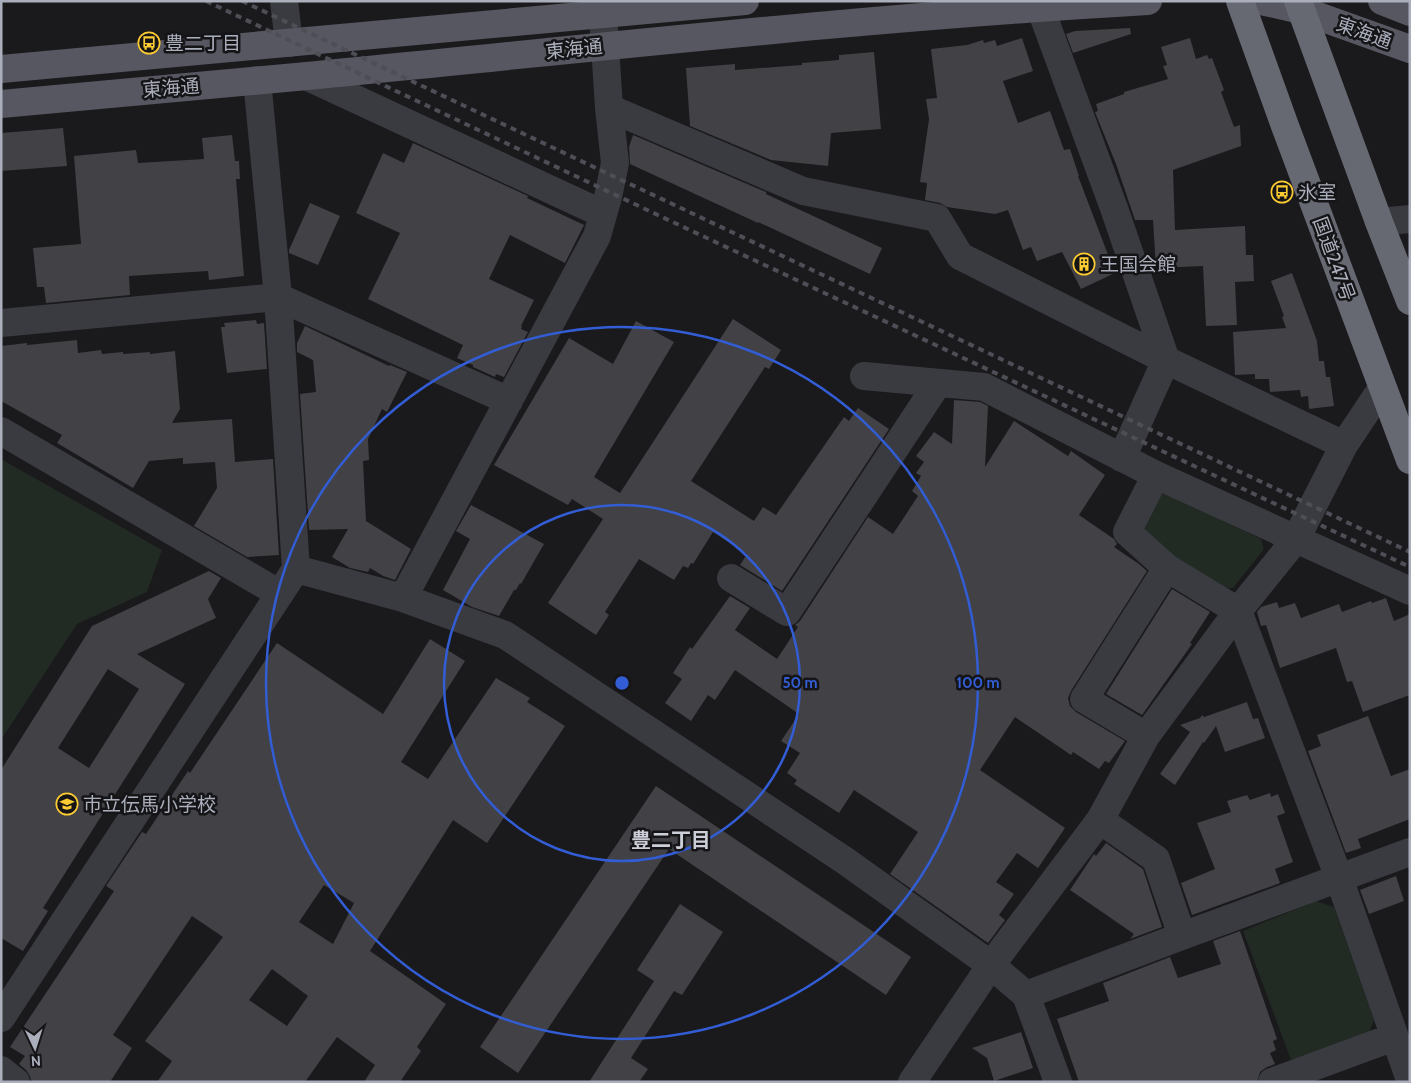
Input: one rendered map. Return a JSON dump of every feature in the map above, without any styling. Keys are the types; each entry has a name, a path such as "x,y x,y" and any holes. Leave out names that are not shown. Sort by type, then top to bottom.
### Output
{"highway":[{"name":"国道247号","path":"1240,1 1410,460"},
{"path":"1300,6 1410,301"}],"main road":[{"name":"東海通","path":"1,69 603,14 662,5 745,1"},
{"name":"東海通","path":"1,104 666,40 1040,7 1148,1"},
{"name":"東海通","path":"1261,1 1300,6 1410,49"},
{"name":"東海通","path":"1382,1 1410,12"}],"street":[{"path":"284,1 289,43"},
{"path":"662,5 666,40"},
{"path":"1040,7 1115,211 1166,360 1122,458"},
{"path":"403,598 597,236 615,163 609,108 603,14"},
{"path":"306,76 603,214"},
{"path":"1,1018 296,569 278,296 257,80"},
{"path":"609,108 803,191 937,218 960,256 1166,360 1344,445"},
{"path":"1379,222 1410,219"},
{"path":"1,323 278,296 509,401"},
{"path":"864,376 984,387 1156,476 1410,591"},
{"path":"730,578 787,612 938,383"},
{"path":"912,1082 991,965 1100,820 1146,736 1238,611 1296,539 1344,445 1382,388"},
{"path":"1,432 280,594"},
{"path":"1156,476 1127,532 1167,568 1238,611 1339,878 1410,1080"},
{"path":"1146,736 1084,699 1167,568"},
{"path":"296,569 403,598 505,635 844,860 991,965 1026,995 1058,1082"},
{"path":"1100,820 1156,859 1182,936"},
{"path":"1026,995 1410,852"},
{"path":"1272,1082 1394,1037"},
{"path":"1,1070 16,1082"}],"shaded area":[{"path":"1,459 162,550 147,592 77,624 1,740"},
{"path":"1166,493 1261,539 1264,549 1233,588 1221,589 1140,535 1156,497"},
{"path":"1316,901 1334,907 1374,1020 1369,1033 1291,1060 1243,931"}],"building":[{"path":"1130,28 1131,34 1073,53 1066,34 1075,31"},
{"path":"1022,38 1033,71 1003,81 1018,123 1050,111 1064,150 1070,149 1078,176 1115,273 1081,289 1062,252 1037,261 1031,247 1023,250 1008,210 995,214 947,207 940,203 925,200 927,183 920,182 929,119 926,99 937,98 931,49 967,45 983,40 984,43 995,40 997,46"},
{"path":"1190,38 1196,59 1207,55 1209,59 1212,58 1224,90 1221,92 1234,127 1240,125 1241,146 1173,170 1175,230 1245,226 1246,255 1253,255 1254,281 1235,282 1237,325 1206,326 1203,266 1156,268 1153,220 1135,220 1116,164 1095,112 1098,111 1096,104 1124,94 1124,92 1168,79 1163,66 1167,65 1161,47"},
{"path":"874,52 881,129 831,133 828,166 771,160 690,126 686,68 735,64 735,70 802,65 802,63 839,60 839,55"},
{"path":"63,128 67,166 1,171 1,133"},
{"path":"232,135 235,161 239,161 240,179 236,179 244,276 209,280 208,271 129,276 130,295 46,303 44,287 37,287 33,248 81,244 74,156 136,150 138,163 204,159 202,138"},
{"path":"633,135 766,192 766,194 882,248 870,274 630,164 629,147"},
{"path":"413,143 528,196 527,198 584,225 565,263 510,235 489,279 534,300 521,326 521,329 528,332 504,377 496,374 495,377 457,358 463,345 368,299 400,233 356,213 383,153 404,163"},
{"path":"310,203 340,216 318,265 289,253"},
{"path":"1292,273 1317,341 1319,361 1324,361 1326,377 1330,377 1334,406 1309,409 1308,396 1301,397 1300,390 1270,392 1269,379 1255,379 1255,374 1235,375 1233,332 1286,328 1282,317 1284,316 1271,281"},
{"path":"733,319 781,350 769,369 765,367 691,481 754,521 763,507 776,515 844,417 849,421 858,408 889,429 782,591 740,565 747,554 713,532 693,564 691,563 688,568 683,566 674,580 639,559 605,612 609,615 596,635 548,603 603,519 572,499 568,505 494,465 569,338 613,364 636,321 674,342 594,477 620,493"},
{"path":"256,320 257,324 264,323 267,369 227,373 221,327 225,327 224,323"},
{"path":"305,326 389,366 407,372 387,412 382,409 368,439 369,460 363,461 366,521 411,549 395,580 383,576 370,568 368,572 350,568 332,557 348,529 309,530 300,394 316,392 313,360 297,352 297,343"},
{"path":"77,340 78,353 101,350 102,354 150,352 150,354 175,351 180,409 172,423 232,419 235,462 273,459 279,555 247,557 194,526 217,488 215,462 183,464 183,458 149,461 133,488 57,443 62,435 1,401 1,346"},
{"path":"954,400 980,402 988,406 985,467 1014,421 1068,456 1071,451 1105,475 1079,515 1114,539 1117,544 1114,547 1147,571 1068,698 1070,706 1076,712 1125,741 1109,763 1105,761 1099,769 1073,752 1071,755 1015,717 980,770 1065,828 1038,868 1017,853 996,882 1014,894 999,915 1005,920 988,943 890,874 918,832 854,790 839,813 794,784 797,780 787,773 800,753 781,741 799,714 735,670 715,700 708,695 691,721 665,703 682,679 673,673 690,647 692,649 730,596 750,608 735,630 777,659 798,627 795,625 800,621 868,517 893,534 918,496 912,491 921,476 916,473 924,462 916,456 934,432 952,444"},
{"path":"471,505 544,544 521,584 514,590 499,616 472,607 443,590 470,539 456,531"},
{"path":"209,571 221,578 208,599 216,618 137,654 185,684 43,908 48,911 23,951 1,938 1,770 92,626","holes":["108,669 139,689 89,768 58,748"]},
{"path":"1172,589 1210,612 1190,643 1192,644 1142,715 1106,694"},
{"path":"1386,598 1394,621 1410,614 1410,695 1363,712 1352,681 1347,682 1336,648 1280,668 1266,625 1261,626 1257,612 1261,607 1277,602 1279,608 1295,603 1301,618 1339,604 1342,612 1371,601 1372,603"},
{"path":"430,639 465,661 401,762 428,779 496,678 530,698 527,702 565,726 487,843 453,820 370,951 446,1004 417,1047 421,1051 400,1082 364,1082 375,1065 337,1037 305,1082 157,1082 172,1061 145,1041 223,937 192,916 113,1035 132,1048 110,1082 33,1082 26,1070 19,1064 25,1056 10,1047 114,891 106,886 142,832 146,834 188,771 190,773 277,643 383,714","holes":["324,885 354,903 333,944 299,922","272,969 308,996 287,1026 249,1000"]},
{"path":"1247,702 1253,719 1258,718 1265,738 1225,752 1216,726 1203,742 1175,785 1160,774 1190,732 1180,725 1200,718 1202,715 1204,717"},
{"path":"1368,716 1391,776 1410,769 1410,819 1358,839 1361,848 1346,853 1308,751 1321,746 1317,735"},
{"path":"656,786 911,957 886,995 669,849 518,1073 480,1047"},
{"path":"1270,793 1271,797 1278,794 1285,813 1277,816 1293,862 1275,869 1280,883 1192,915 1181,883 1215,869 1197,823 1231,812 1227,801 1247,795 1250,800"},
{"path":"1106,843 1143,869 1162,927 1130,939 1134,934 1070,890 1094,854 1096,856"},
{"path":"1396,876 1404,901 1369,914 1360,890"},
{"path":"680,904 723,932 682,995 674,991 631,1058 648,1069 639,1082 589,1082 654,981 637,970"},
{"path":"1240,931 1277,1039 1273,1041 1276,1050 1270,1053 1275,1064 1260,1072 1257,1082 1079,1082 1057,1019 1109,1001 1103,983 1170,957 1178,978 1221,964 1213,941"},
{"path":"1021,1032 1033,1068 994,1081 987,1058 972,1048"}],"railway":[{"path":"206,1 1410,567"},
{"path":"242,1 1410,552"}],"place":[{"name":"豊二丁目","path":"149,43"},
{"name":"氷室","path":"1282,192"},
{"name":"王国会館","path":"1084,264"},
{"name":"市立伝馬小学校","path":"67,804"}],"district":[{"name":"豊二丁目","path":"671,840"}]}
